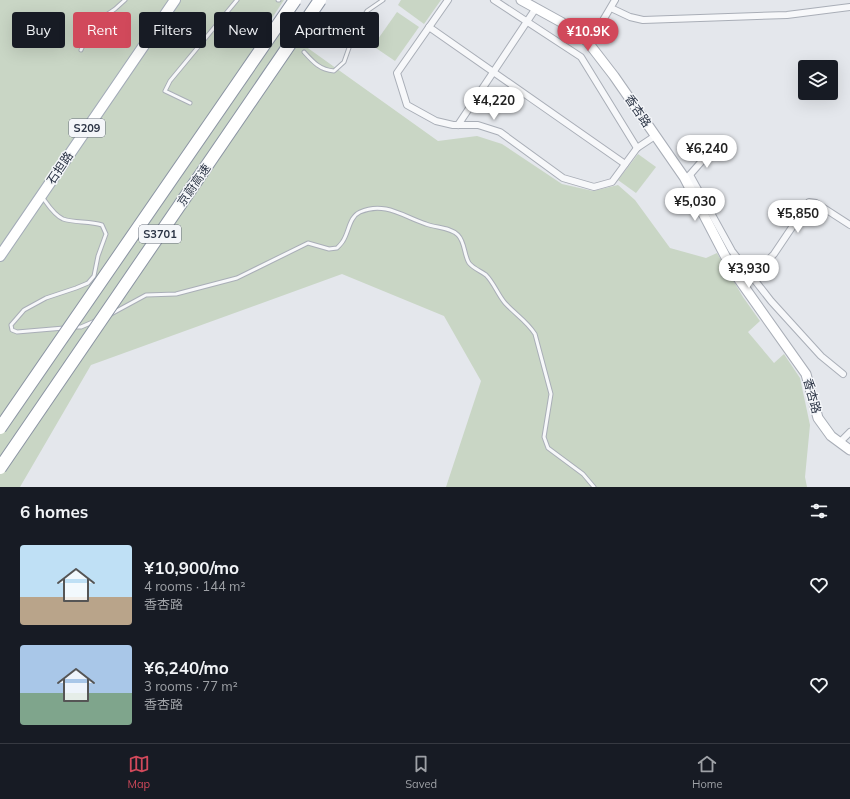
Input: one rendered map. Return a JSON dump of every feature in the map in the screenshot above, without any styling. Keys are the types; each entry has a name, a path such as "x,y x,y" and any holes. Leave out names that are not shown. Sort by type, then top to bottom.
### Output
{"highway":[{"name":"京蔚高速","path":"0,428 295,0"},
{"name":"京蔚高速","path":"0,468 320,0"}],"main road":[{"name":"石担路","path":"0,256 175,0"}],"street":[{"path":"448,0 397,73 407,104 436,121 458,125 478,125 500,132 563,178 594,187 612,182 637,148 655,136"},
{"path":"494,0 581,57 637,148"},
{"name":"香杏路","path":"521,0 561,22 589,44 614,76 655,136 687,178 733,271 806,374 818,418 831,436 850,450"},
{"path":"589,44 615,0"},
{"path":"611,8 630,17 643,20 788,15 850,7"},
{"path":"458,125 536,8"},
{"path":"429,27 625,164"},
{"path":"715,146 687,178 732,251 771,301 822,356 843,374"},
{"path":"752,276 774,254 809,202 816,203 850,225"},
{"path":"839,442 850,432"}],"lane":[{"path":"81,50 87,36 96,22 125,0"},
{"path":"190,103 165,91 170,81 237,0"},
{"path":"304,52 317,66 327,71 334,71 344,62 356,28 367,11 383,0"},
{"path":"41,196 54,212 62,218 102,225 106,234 98,256 94,276 88,283 46,298 24,310 11,325 12,330 18,332 82,327 122,309 146,295 176,294 237,278 308,243 329,249 338,248 344,241 350,224 356,215 374,208 396,211 428,225 452,230 459,235 466,252 468,262 487,276 506,304 529,325 535,334 551,394 544,437 548,448 584,474 594,487"}],"green space":[{"path":"0,0 284,0 272,18 272,12 214,12 214,48 272,48 272,22 280,28 280,48 308,48 438,141 477,136 502,144 562,184 593,191 618,185 635,200 670,248 706,258 717,253 743,297 760,321 748,332 774,363 784,354 800,378 810,425 805,477 807,487 446,487 481,381 444,316 342,274 91,365 20,487 0,487"},
{"path":"401,0 441,0 424,24 398,5"},
{"path":"397,12 419,27 395,61 376,48 379,48 379,38"},
{"path":"638,154 656,167 636,193 618,180"}]}
